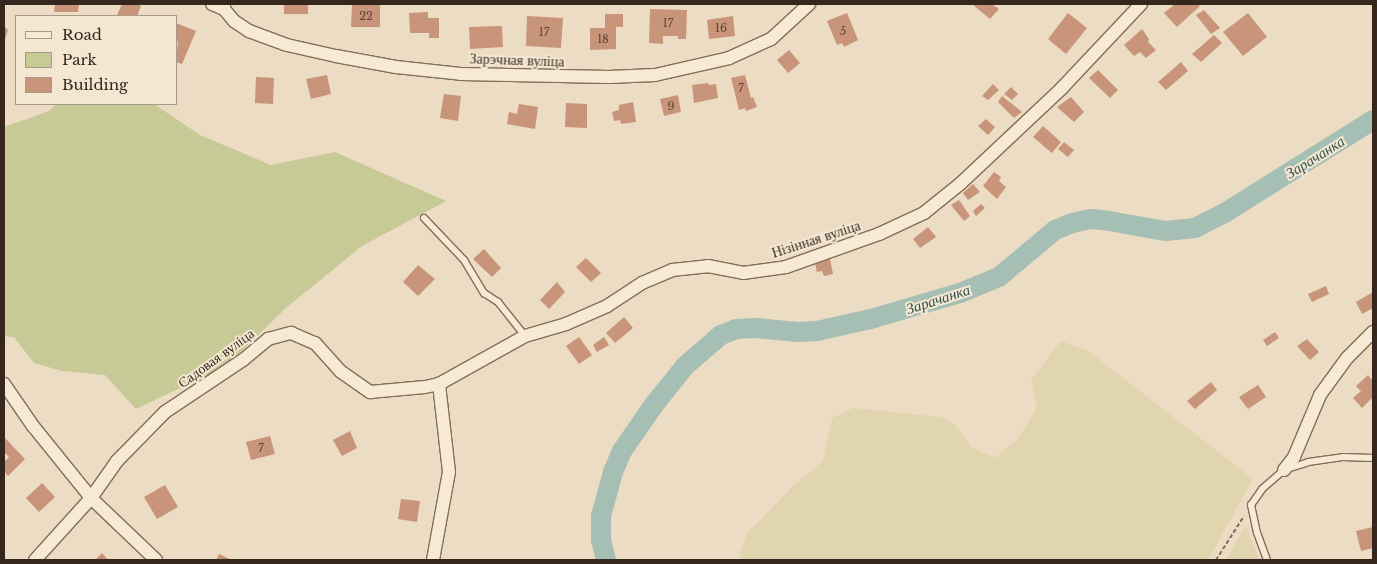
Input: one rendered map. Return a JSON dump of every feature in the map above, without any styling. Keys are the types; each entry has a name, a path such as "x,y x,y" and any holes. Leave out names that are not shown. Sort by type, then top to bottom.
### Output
{"street":[{"name":"Зарэчная вуліца","path":"220,5 234,22 249,31 286,45 388,66 461,74 609,77 655,75 730,58 771,40 809,4"},
{"name":"Нізінная вуліца","path":"439,384 524,336 566,324 607,306 642,283 672,270 708,266 743,274 786,267 879,234 924,213 960,184 1061,89 1141,4"},
{"path":"1284,470 1294,457 1320,395 1347,358 1373,332"},
{"name":"Садовая вуліца","path":"35,560 91,498 117,461 165,412 243,360 268,338 291,333 315,343 340,371 370,392 439,384"},
{"path":"4,384 33,426 91,498 156,560"},
{"path":"433,560 449,472 439,384"}],"lane":[{"path":"424,218 464,260 484,293 498,302 524,336"},
{"path":"1267,560 1257,533 1251,505 1262,489 1284,470 1316,460 1343,457 1373,458"}],"path":[{"path":"1216,560 1251,505"}],"shaded area":[{"path":"1061,341 1087,350 1253,479 1208,560 738,560 747,533 793,486 823,461 832,418 853,408 941,417 955,425 972,448 995,458 1019,437 1037,407 1031,380"},
{"path":"1246,525 1259,560 1226,560"}],"green space":[{"path":"55,105 155,105 200,135 271,165 335,152 446,201 362,246 286,308 226,366 136,409 105,375 62,371 34,363 14,337 4,336 4,127 49,111"}],"building":[{"path":"55,4 79,4 78,12 54,12"},
{"path":"122,4 141,6 137,15 117,15"},
{"path":"284,4 308,4 308,14 284,14"},
{"path":"352,4 380,4 380,27 351,27"},
{"path":"972,4 992,4 999,9 990,19"},
{"path":"1175,4 1197,4 1200,6 1177,27 1164,13"},
{"path":"650,9 687,10 686,39 678,39 678,36 663,36 663,44 649,43"},
{"path":"1204,10 1220,28 1211,34 1196,15"},
{"path":"428,12 428,18 439,18 439,38 429,38 429,33 410,33 409,13"},
{"path":"847,13 858,40 844,47 842,43 837,45 827,21"},
{"path":"1068,13 1087,28 1066,54 1048,39"},
{"path":"1248,13 1267,37 1243,56 1223,32"},
{"path":"605,14 623,14 623,27 616,27 616,49 590,50 590,28 605,28"},
{"path":"527,16 563,18 561,48 526,46"},
{"path":"733,16 735,36 709,39 707,20"},
{"path":"178,24 196,31 182,64 178,63"},
{"path":"4,26 8,30 4,42"},
{"path":"502,26 503,47 470,49 469,27"},
{"path":"1142,29 1149,39 1148,42 1156,50 1146,58 1140,52 1134,56 1124,45"},
{"path":"1214,35 1222,43 1201,62 1192,54"},
{"path":"789,50 800,63 788,73 777,60"},
{"path":"1181,62 1188,71 1166,90 1158,82"},
{"path":"1098,70 1118,90 1110,98 1089,78"},
{"path":"327,75 331,94 311,99 306,79"},
{"path":"745,75 751,98 753,97 757,107 746,111 745,108 739,110 731,78"},
{"path":"256,77 274,78 273,104 255,103"},
{"path":"708,83 709,85 716,84 718,98 694,103 692,85"},
{"path":"993,84 999,90 988,100 982,96"},
{"path":"1011,87 1018,94 1012,100 1004,94"},
{"path":"444,94 461,96 458,121 440,118"},
{"path":"678,95 681,112 664,116 660,99"},
{"path":"1002,96 1022,112 1014,118 998,102"},
{"path":"1071,97 1084,112 1074,122 1057,107"},
{"path":"633,102 636,122 621,124 620,120 614,121 612,112 619,110 619,105"},
{"path":"566,103 587,104 587,128 565,127"},
{"path":"519,104 538,107 535,129 507,124 509,112 517,114"},
{"path":"986,119 995,127 988,135 978,126"},
{"path":"1043,126 1061,142 1052,153 1033,137"},
{"path":"1064,142 1074,150 1068,157 1058,149"},
{"path":"994,172 1001,177 999,181 1006,187 997,199 983,186"},
{"path":"973,184 980,192 968,200 963,193"},
{"path":"959,200 970,216 964,221 951,205"},
{"path":"981,204 985,208 976,216 973,211"},
{"path":"928,227 936,237 920,248 913,239"},
{"path":"484,249 501,268 492,277 473,259"},
{"path":"586,258 601,273 591,282 576,267"},
{"path":"830,259 833,274 824,276 822,271 817,272 815,263"},
{"path":"418,265 435,279 418,296 403,282"},
{"path":"557,282 565,292 549,309 540,300"},
{"path":"1326,286 1329,294 1312,302 1308,294"},
{"path":"1373,292 1373,308 1362,314 1356,302"},
{"path":"624,317 633,328 615,343 606,333"},
{"path":"1275,332 1279,338 1267,346 1263,340"},
{"path":"579,337 592,355 579,364 566,346"},
{"path":"604,337 609,345 597,352 593,345"},
{"path":"1307,339 1319,352 1310,360 1297,346"},
{"path":"1368,375 1373,381 1373,397 1362,408 1353,398 1361,391 1356,386"},
{"path":"1211,382 1217,390 1195,409 1187,401"},
{"path":"1258,385 1266,397 1248,409 1239,397"},
{"path":"350,431 357,448 342,456 333,440"},
{"path":"270,436 275,454 251,460 246,442"},
{"path":"4,437 25,459 8,476 4,471 4,462 9,457 4,452"},
{"path":"42,483 55,497 39,512 26,498"},
{"path":"165,485 178,507 157,519 144,497"},
{"path":"401,499 420,501 417,522 398,519"},
{"path":"1373,527 1373,548 1361,551 1356,531"},
{"path":"102,553 108,560 95,560"},
{"path":"219,554 232,560 216,560"}],"waterway":[{"name":"Зарачанка","path":"606,560 601,540 601,516 613,472 622,451 653,406 685,366 721,335 737,329 755,328 798,332 817,331 871,319 960,293 999,277 1055,230 1072,223 1091,219 1166,231 1195,228 1223,214 1373,120"}]}
